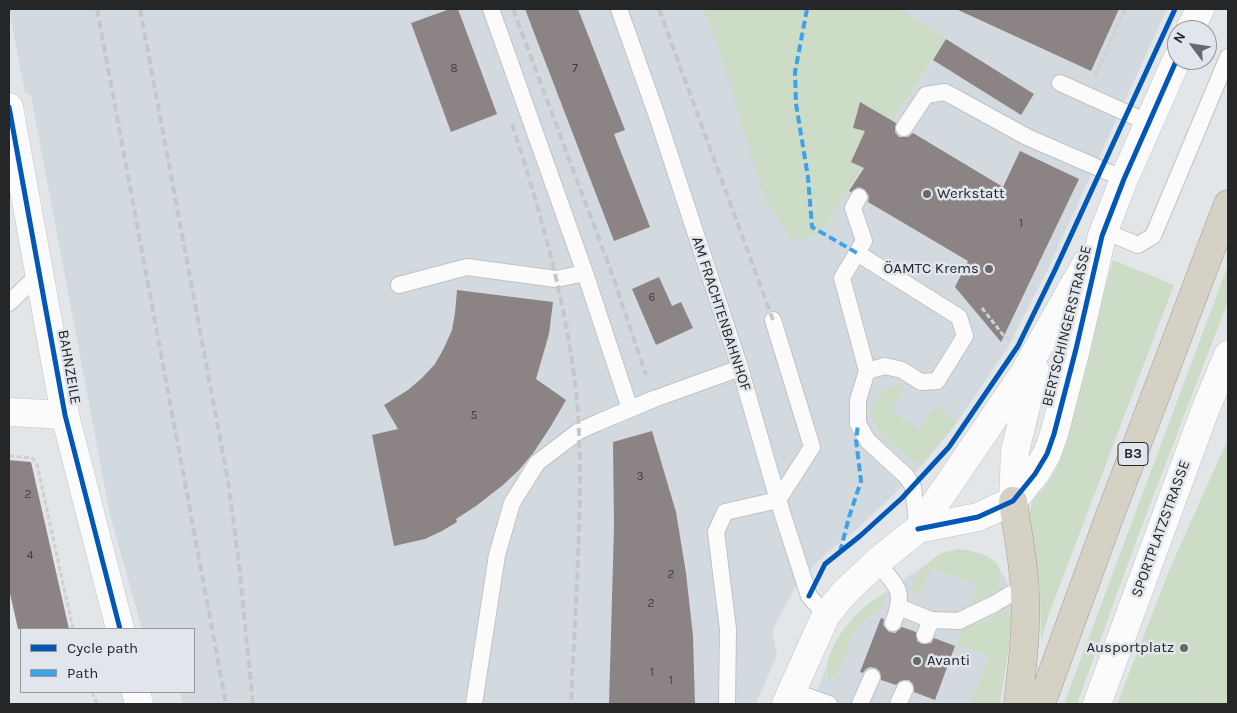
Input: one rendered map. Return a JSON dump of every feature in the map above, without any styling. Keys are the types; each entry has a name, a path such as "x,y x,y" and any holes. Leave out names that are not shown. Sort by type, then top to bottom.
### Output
{"highway":[{"name":"B3","path":"1041,704 1228,204"},
{"path":"1013,501 1025,590 1026,614 1018,704"}],"street":[{"name":"BERTSCHINGERSTRASSE","path":"918,529 978,517 1013,501 1035,474 1047,454 1054,434 1103,233 1112,175 1149,123 1172,70"},
{"name":"BAHNZEILE","path":"9,107 65,415 120,628"},
{"name":"BERTSCHINGERSTRASSE","path":"789,697 826,615 845,592 877,562 918,529 1023,375 1103,233"},
{"name":"BERTSCHINGERSTRASSE","path":"1013,501 1015,451 1021,420 1042,342"},
{"name":"SPORTPLATZSTRASSE","path":"1097,704 1204,413 1228,355"},
{"path":"9,412 65,415"}],"lane":[{"path":"491,9 585,273 630,409"},
{"name":"AM FRACHTENBAHNHOF","path":"619,9 657,116 740,368 808,596 826,615"},
{"path":"1103,233 1138,245 1153,236 1228,57"},
{"path":"1060,83 1149,123"},
{"path":"904,128 926,95 945,92 1027,137 1112,175"},
{"path":"859,197 853,208 864,242 842,278 866,371 858,400 858,424 868,440 907,477 913,487 918,529"},
{"path":"857,253 959,317 965,336 937,381 921,382 902,370 886,366 866,371"},
{"path":"398,285 467,267 556,278 585,273"},
{"path":"9,303 39,274"},
{"path":"728,704 728,629 716,532 725,512 778,500 812,447 773,320"},
{"path":"474,704 497,555 512,503 537,463 579,432 630,409 740,368"},
{"path":"877,562 900,592 899,607 893,623"},
{"path":"899,607 928,628 960,621 1009,595 1025,590"},
{"path":"860,704 872,677"},
{"path":"898,704 904,689"},
{"path":"789,697 828,704"}],"path":[{"path":"1086,94 1125,9"},
{"path":"981,308 1004,336"},
{"path":"9,456 32,458 37,464 73,628"}],"shaded area":[{"path":"9,9 703,9 725,68 820,234 946,40 900,9 1167,9 1046,273 1008,347 958,421 923,464 856,530 829,551 799,580 772,631 777,655 756,704 183,704 179,693 195,693 195,628 142,628 110,515 31,96 25,93"},
{"path":"929,562 919,572 922,589 930,568 978,586 971,606 996,589 1001,580 1000,570 1011,593 1011,614 1005,611 999,612 985,621 961,628 956,644 989,656 971,704 812,704 826,667 827,676 842,664 849,642 856,630 862,621 879,608 883,597 877,598"}],"green space":[{"path":"703,9 900,9 946,39 820,234 792,241 763,194 725,68"},
{"path":"1113,260 1174,285 1049,614 1041,641 1040,588 1029,515 1032,501 1044,488 1056,469"},
{"path":"1228,265 1228,301 1137,539 1077,704 1064,704"},
{"path":"896,385 905,387 891,411 920,429 935,406 958,421 923,464 905,454 886,439 874,420 872,410 875,401 883,390"},
{"name":"Ausportplatz","path":"1228,439 1228,704 1117,704 1171,566"},
{"path":"958,549 985,555 996,563 1000,568 1001,575 996,589 970,607 978,586 931,568 922,589 918,593 913,590 914,579 925,566 942,553"},
{"path":"883,596 885,599 880,608 854,633 842,665 829,680 827,670 829,658 842,631 863,608"},
{"path":"1005,611 1011,614 1000,704 971,704 989,656 956,644 961,628 985,621 999,612"}],"building":[{"path":"450,9 458,9 497,114 451,132 411,23"},
{"path":"525,9 578,9 625,130 614,134 650,227 614,241"},
{"path":"956,9 1119,9 1091,71"},
{"path":"946,39 1034,94 1021,115 933,60"},
{"path":"860,102 896,123 895,132 899,137 908,137 913,133 1003,187 1020,151 1079,179 1001,342 955,287 968,261 868,202 869,196 864,189 858,187 851,192 849,191 864,168 851,162 865,131 853,128"},
{"path":"659,277 672,306 681,302 693,328 656,345 632,289"},
{"path":"457,290 553,302 549,334 536,379 566,400 534,452 503,485 456,519 457,522 442,531 425,539 394,546 372,435 398,429 384,405 408,390 435,364 452,330"},
{"path":"652,431 676,512 686,573 693,636 695,704 609,704 614,526 613,442"},
{"path":"9,460 31,462 69,628 18,629 9,589"},
{"path":"881,618 884,619 883,625 889,632 895,633 902,627 916,632 917,641 922,644 931,643 934,638 955,646 935,700 914,692 913,684 909,680 900,681 896,685 881,680 880,672 876,668 870,667 863,673 860,672"}],"railway":[{"path":"97,9 226,704"},
{"path":"140,9 228,481 239,563 253,704"},
{"path":"513,9 611,271 646,375"},
{"path":"659,9 773,320"},
{"path":"512,124 535,198 556,276 571,355 576,395 579,433 580,501 571,704"}],"marked path":[{"path":"807,9 795,72 796,104 808,177 812,227 857,253"},
{"path":"840,552 861,481 856,440 858,424"}],"cycle path":[{"path":"809,596 825,564 860,536 902,498 949,447 1018,346 1175,9"},
{"path":"918,529 978,517 1013,501 1035,474 1047,454 1076,349 1102,236 1124,179 1172,70"},
{"path":"9,107 65,415 120,628"}],"place":[{"name":"Werkstatt","path":"927,194"},
{"name":"ÖAMTC Krems","path":"989,269"},
{"name":"Ausportplatz","path":"1184,648"},
{"name":"Avanti","path":"917,661"}]}
